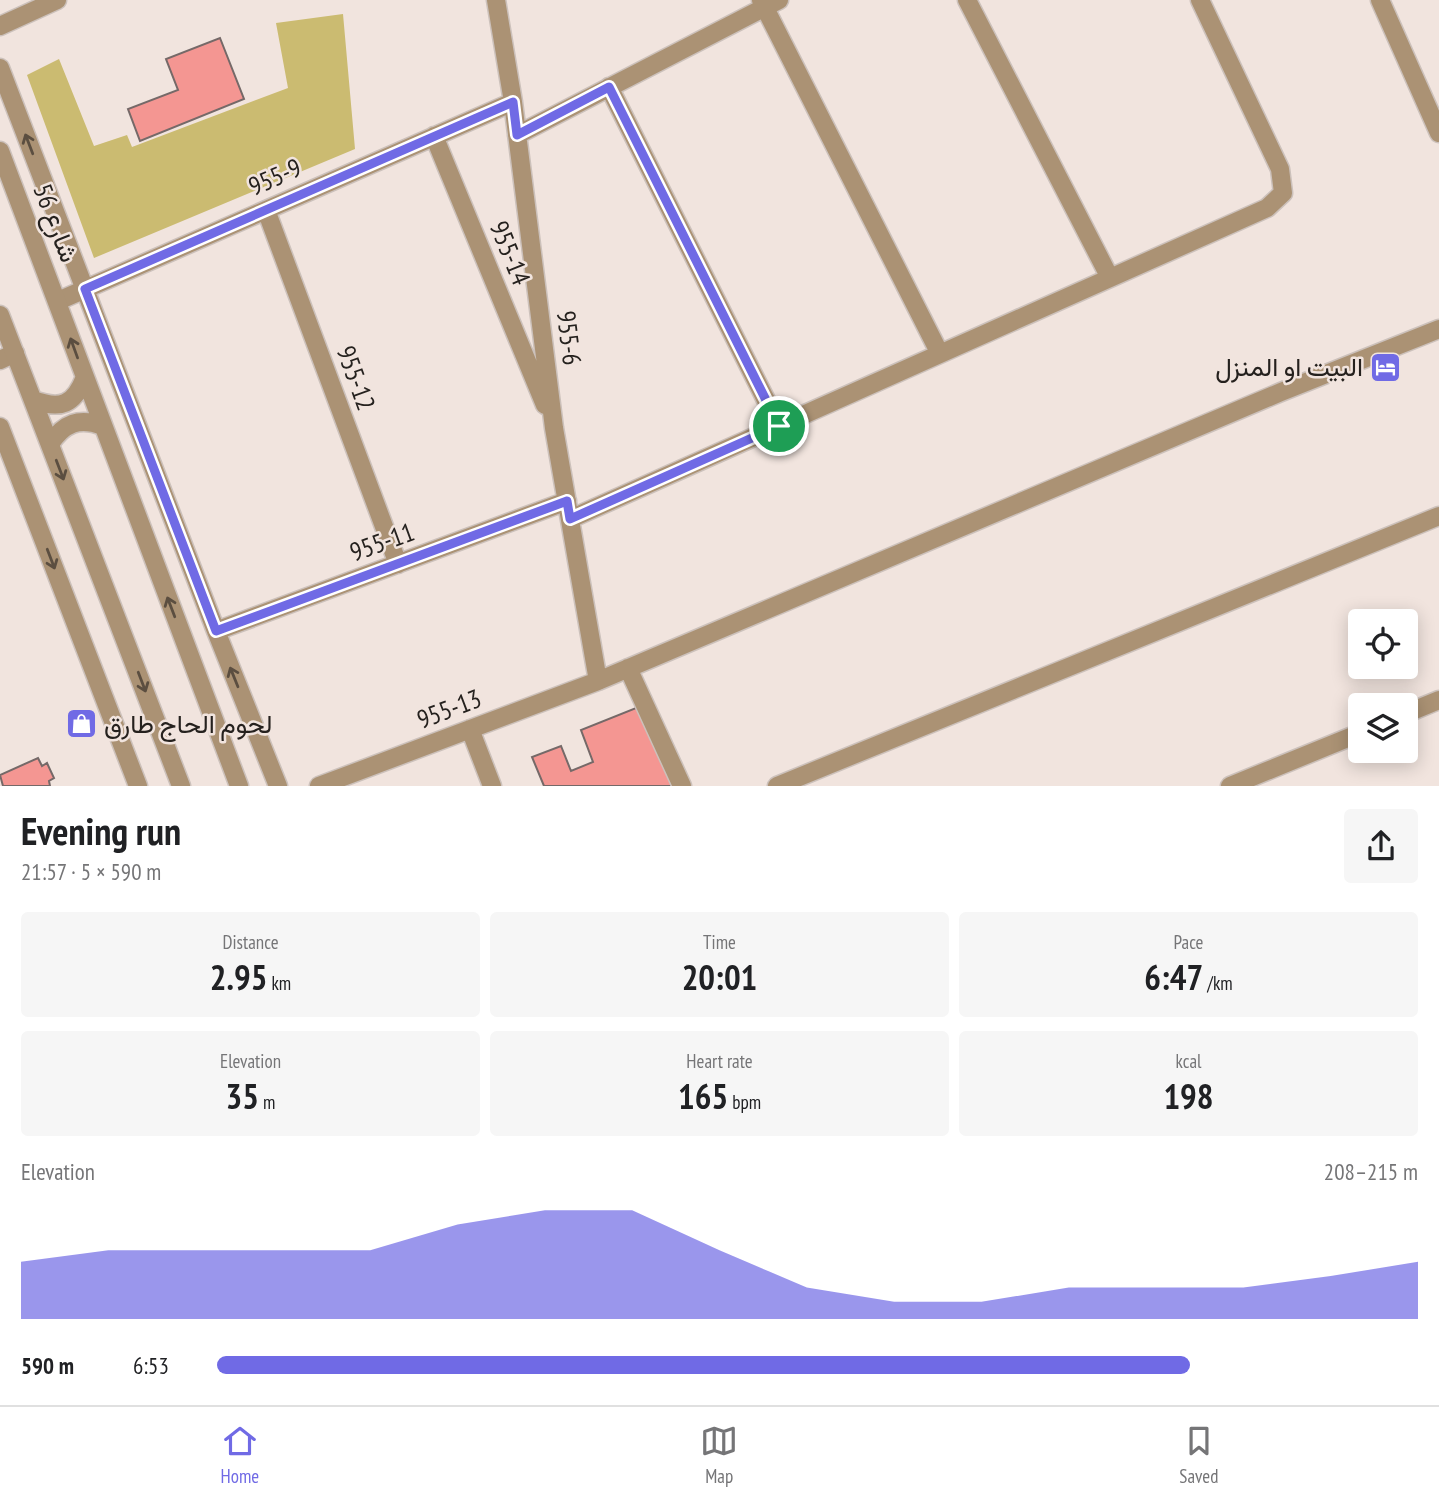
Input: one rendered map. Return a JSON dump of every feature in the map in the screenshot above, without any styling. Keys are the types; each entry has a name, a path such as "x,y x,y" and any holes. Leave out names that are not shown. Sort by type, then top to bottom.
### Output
{"street":[{"path":"0,26 57,0"},
{"name":"955-6","path":"496,0 513,102 554,428 598,681"},
{"path":"967,0 1110,278"},
{"name":"955-11","path":"216,631 398,564 568,510 779,426 1267,208 1283,193 1280,169 1200,0"},
{"path":"517,135 768,2 940,354"},
{"path":"1384,2 1439,133"},
{"path":"0,68 278,786"},
{"path":"609,87 779,426"},
{"name":"955-9","path":"58,301 513,102"},
{"name":"955-14","path":"434,136 554,428"},
{"name":"شارع 56","path":"0,151 239,786"},
{"name":"955-12","path":"265,210 398,564"},
{"path":"0,315 7,356 33,400 181,786"},
{"name":"955-13","path":"319,786 598,681 1281,392 1439,329"},
{"path":"33,400 50,406 66,403 79,393 85,377"},
{"path":"50,444 59,430 72,422 88,421 103,426"},
{"path":"0,427 138,786"},
{"path":"777,786 1439,516"},
{"path":"628,668 681,786"},
{"path":"1418,709 1439,700"},
{"path":"470,729 492,786"},
{"path":"1230,786 1348,738"}],"shaded area":[{"path":"343,14 355,149 94,258 27,75 59,59 94,146 127,135 132,147 288,88 276,23"}],"building":[{"path":"220,38 244,99 140,141 128,109 178,90 166,59"},
{"path":"641,706 672,786 544,786 532,757 561,746 571,771 593,762 581,730"},
{"path":"38,758 42,766 47,763 54,778 49,781 50,786 3,786 0,775"}],"place":[{"name":"البيت او المنزل","path":"1386,367"},
{"name":"لحوم الحاج طارق","path":"81,724"}],"route":[{"path":"609,87 779,426 570,519 567,501 216,631 85,289 513,102 517,135 609,87"}]}
